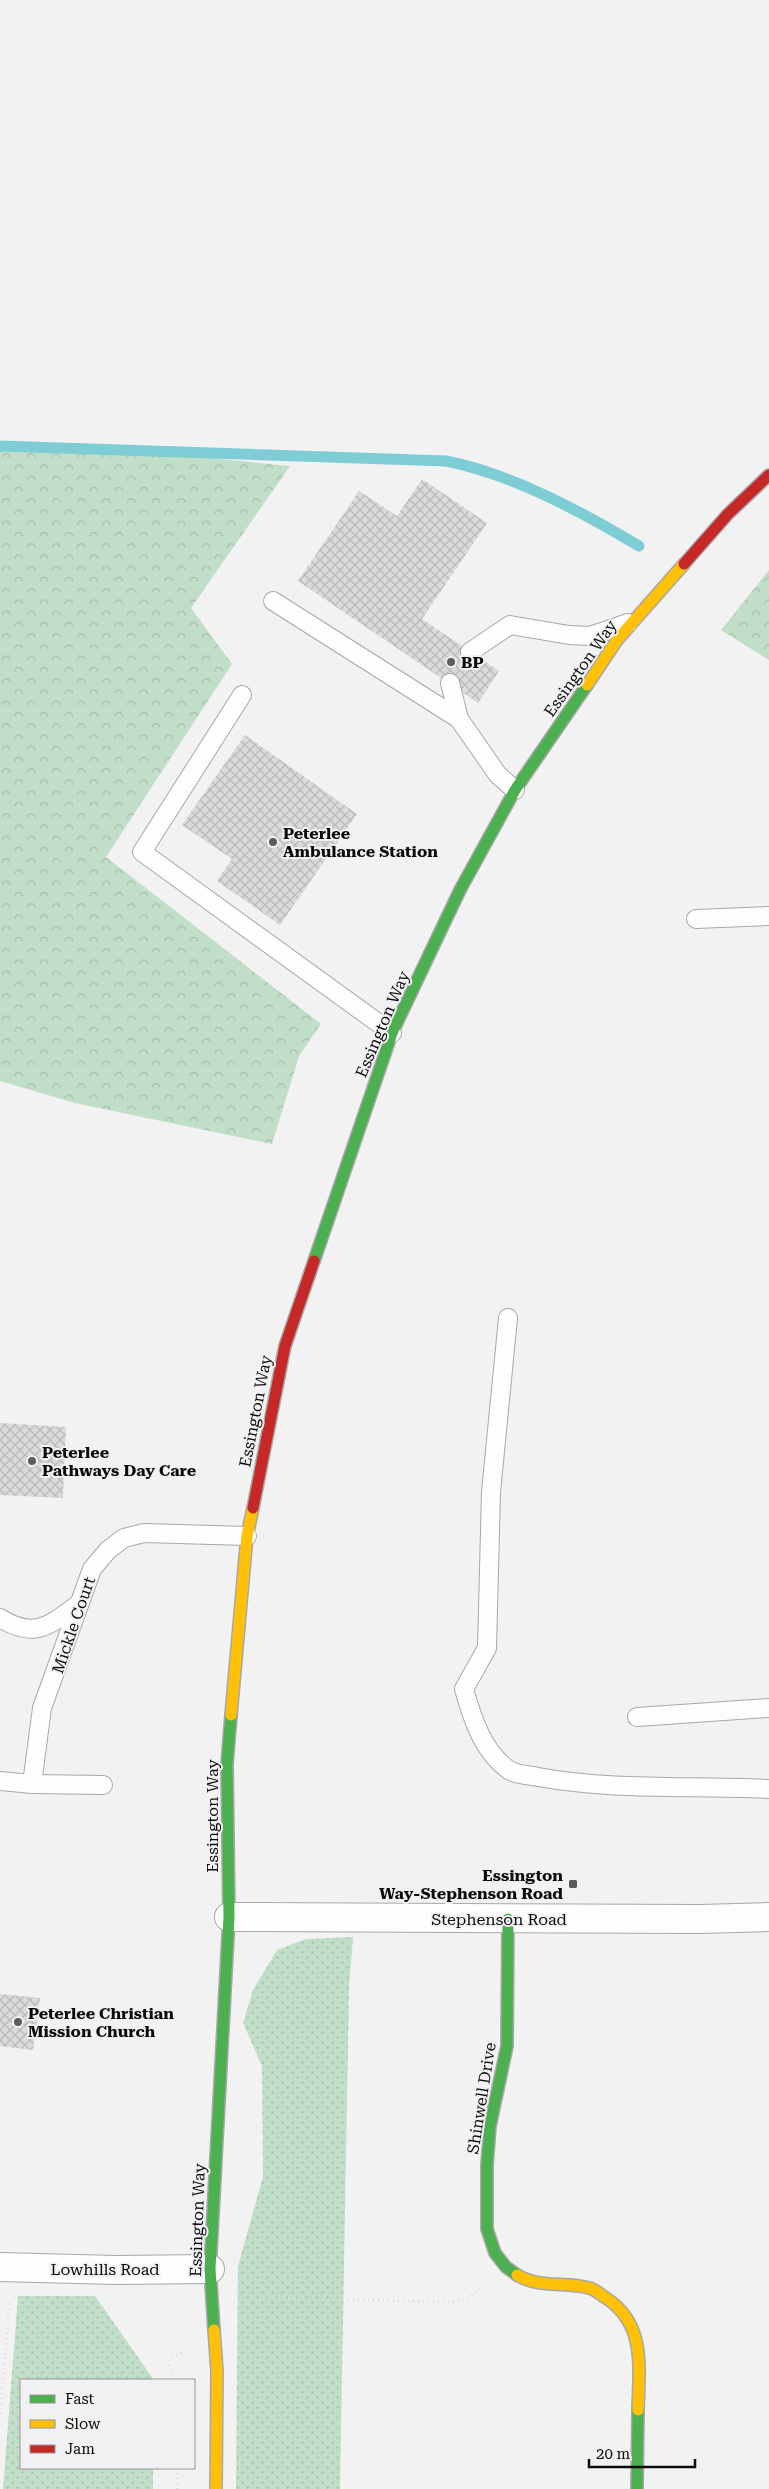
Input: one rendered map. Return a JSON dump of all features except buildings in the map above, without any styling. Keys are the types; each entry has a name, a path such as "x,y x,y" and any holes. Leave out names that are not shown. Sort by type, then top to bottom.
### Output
{"street":[{"name":"Essington Way","path":"216,2489 217,2371 210,2268 229,1917 227,1764 247,1536 285,1346 392,1033 460,890 515,790 616,640 728,514 769,476"},
{"name":"Stephenson Road","path":"229,1917 508,1919 769,1917"},
{"name":"Shinwell Drive","path":"508,1919 507,2046 490,2126 487,2166 487,2229 495,2253 506,2266 520,2277 542,2284 590,2288 615,2304 633,2326 639,2359 636,2489"},
{"name":"Lowhills Road","path":"7,2268 116,2270 210,2268"}],"lane":[{"path":"273,601 459,719"},
{"path":"470,652 510,625 569,635 590,636 632,622"},
{"path":"450,683 459,719 498,775 515,790"},
{"path":"242,695 142,852 392,1033"},
{"path":"696,919 769,916"},
{"path":"508,1318 491,1492 487,1648 464,1689 472,1717 488,1748 498,1761 511,1772 580,1784 769,1789"},
{"name":"Mickle Court","path":"32,1784 42,1708 92,1569 108,1550 124,1538 144,1533 247,1536"},
{"path":"0,1618 16,1628 32,1630 53,1622 80,1603"},
{"path":"637,1717 769,1708"},
{"path":"0,1781 32,1784 103,1785"}],"path":[{"path":"263,2298 457,2302 469,2298 506,2266"},
{"path":"0,2414 7,2268"},
{"path":"177,2469 177,2489"}],"green space":[{"path":"0,446 131,450 290,466 191,608 232,664 106,857 321,1024 299,1056 272,1144 75,1103 0,1081"},
{"path":"769,570 769,660 721,630"},
{"path":"353,1937 349,1987 340,2489 236,2489 238,2266 263,2177 262,2066 243,2023 253,1990 277,1950 306,1939"},
{"path":"18,2296 95,2296 153,2379 20,2379 20,2469 153,2469 153,2489 3,2489"}],"waterway":[{"path":"0,446 446,461 496,475 546,496 594,520 639,546"}],"traffic: fast":[{"path":"314,1261 392,1033 460,890 515,790 587,685"},
{"path":"214,2330 210,2269 229,1917 227,1764 231,1715"},
{"path":"508,1919 507,2046 490,2126 487,2165 487,2229 495,2253 506,2267 517,2275"},
{"path":"637,2489 638,2410"}],"traffic: slow":[{"path":"587,685 617,640 684,564"},
{"path":"231,1715 247,1536 253,1508"},
{"path":"517,2275 535,2282 580,2286 591,2289 619,2309 628,2320 637,2348 639,2363 638,2410"},
{"path":"214,2330 217,2371 216,2489"}],"traffic: jam":[{"path":"684,564 728,514 769,475"},
{"path":"253,1508 285,1346 314,1261"}],"place":[{"name":"BP","path":"451,662"},
{"name":"Peterlee Ambulance Station","path":"273,842"},
{"name":"Peterlee Pathways Day Care","path":"32,1461"},
{"name":"Essington Way-Stephenson Road","path":"573,1884"},
{"name":"Peterlee Christian Mission Church","path":"18,2022"}]}
